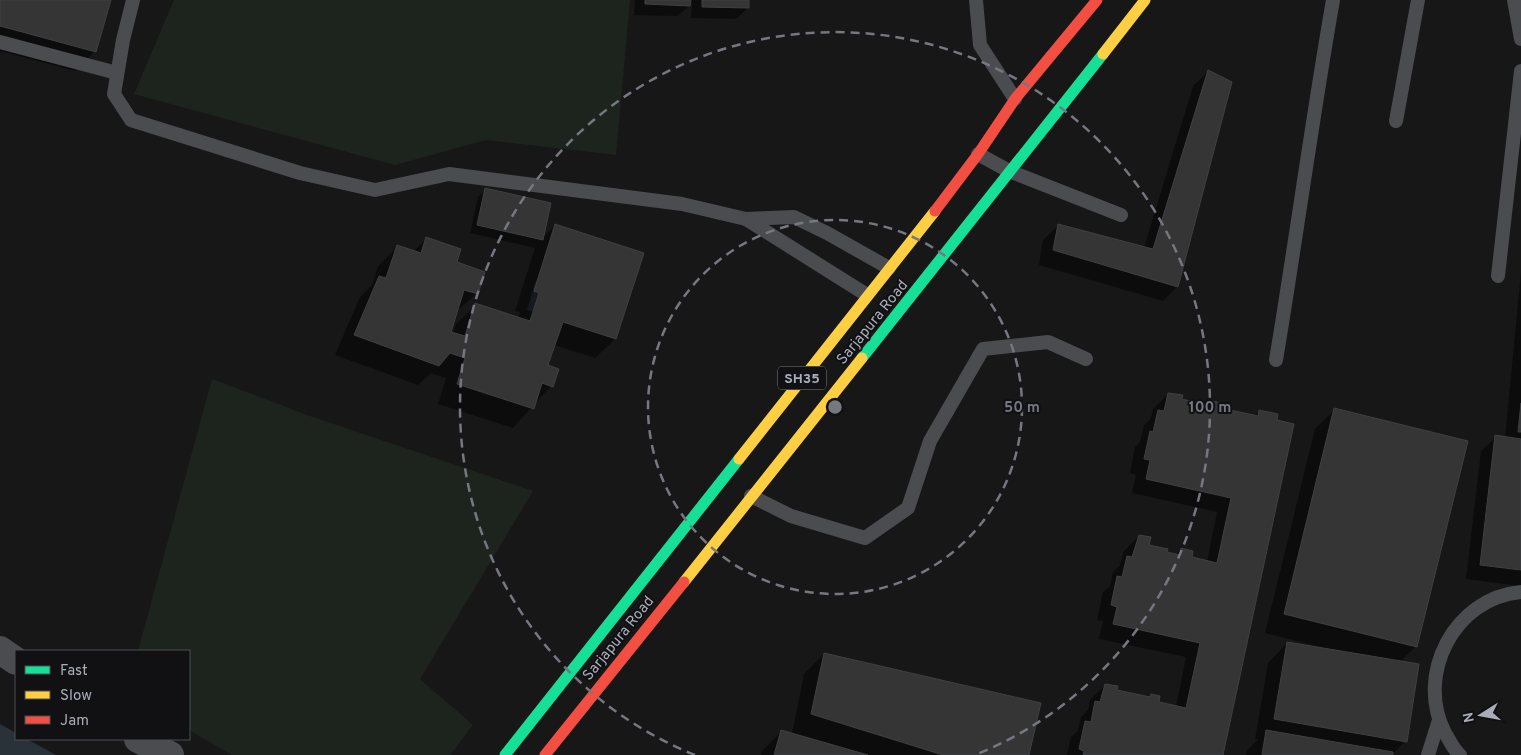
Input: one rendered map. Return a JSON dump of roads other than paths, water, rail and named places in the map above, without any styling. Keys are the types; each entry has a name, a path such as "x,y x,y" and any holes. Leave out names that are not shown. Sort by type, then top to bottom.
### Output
{"main road":[{"name":"Sarjapura Road","path":"545,755 555,717 867,295 889,268 915,242 1015,100 1097,0"},
{"name":"Sarjapura Road","path":"505,755 555,717 751,496 937,258 1145,0"}],"street":[{"path":"0,650 15,660"},
{"path":"140,740 170,755"}],"lane":[{"path":"133,0 114,94 131,120 300,173 375,190 449,174 672,203 746,219 794,217 827,233 889,268"},
{"path":"976,0 980,45 1015,100"},
{"path":"1276,360 1299,224 1312,117 1333,0"},
{"path":"1396,121 1418,0"},
{"path":"1514,0 1521,39"},
{"path":"0,42 117,73"},
{"path":"1498,276 1521,71"},
{"path":"978,154 1009,171 1121,215"},
{"path":"746,219 867,295"},
{"path":"751,496 790,516 865,538 908,508 930,441 982,349 1048,342 1086,359"},
{"path":"1460,755 1454,749 1439,720 1434,688 1439,656 1454,628 1478,606 1507,593 1521,592"},
{"path":"1428,755 1439,720"}]}
